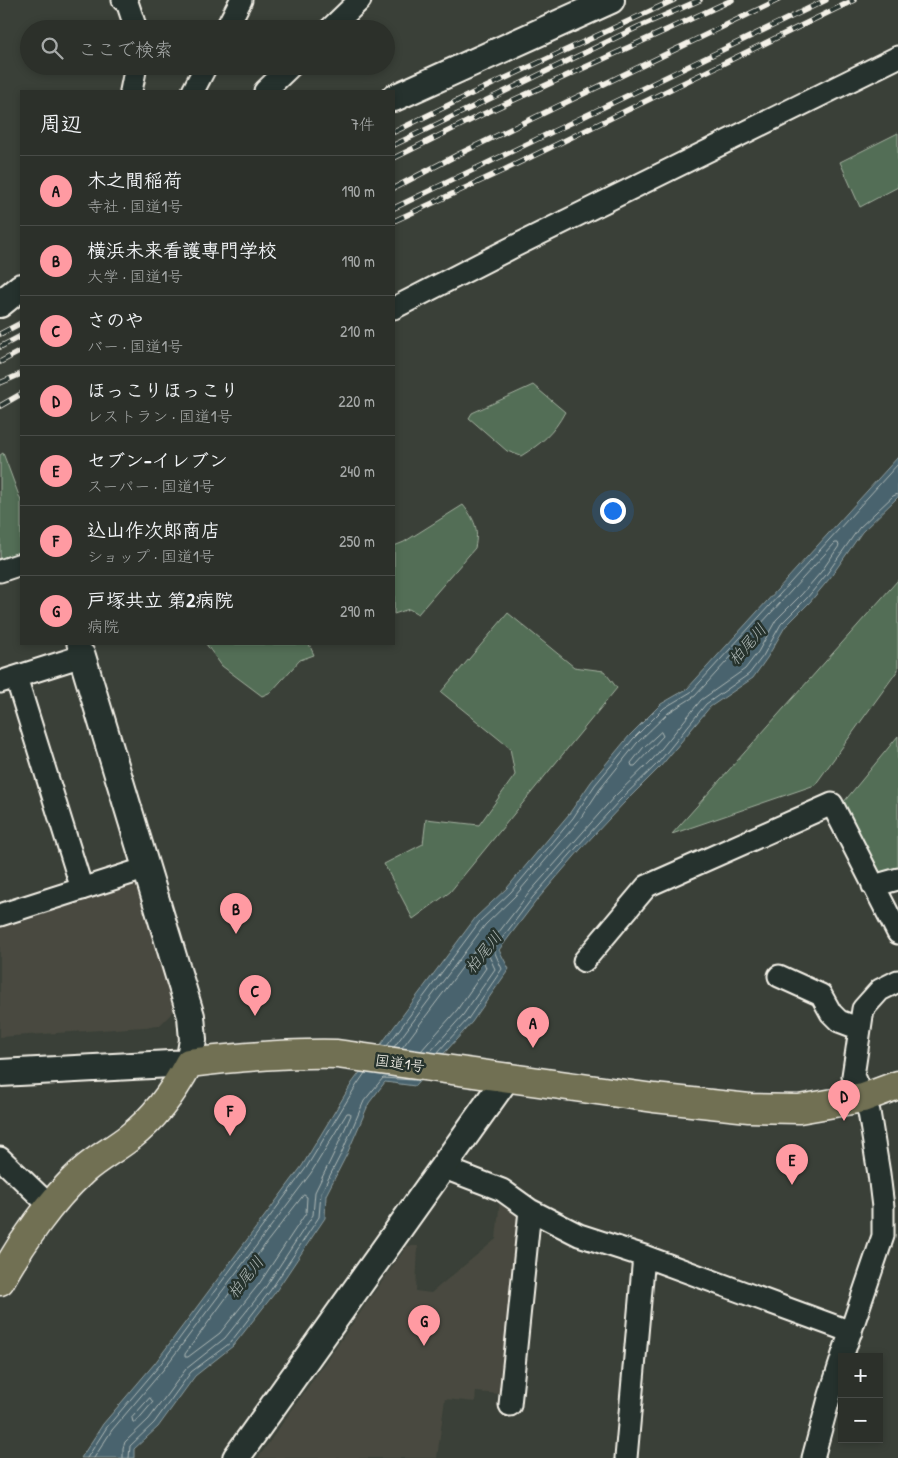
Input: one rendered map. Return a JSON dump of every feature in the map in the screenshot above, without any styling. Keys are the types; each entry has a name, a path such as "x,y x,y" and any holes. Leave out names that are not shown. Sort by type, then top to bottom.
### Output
{"highway":[{"name":"国道1号","path":"189,1063 298,1053 337,1054 654,1098 749,1108 799,1109 863,1098 898,1085"},
{"path":"0,1281 14,1256 66,1188 85,1169 131,1136 152,1117 179,1081 189,1063"}],"street":[{"path":"123,0 127,2 133,20"},
{"path":"231,20 241,0"},
{"path":"339,20 360,0"},
{"path":"395,98 611,0"},
{"path":"395,307 515,246 898,58"},
{"path":"131,90 134,75"},
{"path":"198,89 203,75"},
{"path":"266,90 282,75"},
{"path":"0,304 20,288"},
{"path":"0,571 20,564"},
{"path":"0,1073 189,1063 193,1040 191,1016 80,650 8,679 82,889"},
{"path":"584,961 647,886 832,804 898,933"},
{"path":"1,911 82,889 147,868"},
{"path":"873,886 898,879"},
{"path":"779,976 821,995 831,1014 839,1021 860,1029"},
{"path":"843,1353 883,1236 883,1207 868,1112 853,1076 863,1009 880,990 898,981"},
{"path":"236,1458 382,1255 442,1167 497,1076"},
{"path":"0,1158 50,1207"},
{"path":"442,1167 502,1190 530,1210 580,1235 644,1256 850,1332"},
{"path":"510,1405 530,1210"},
{"path":"626,1458 644,1256"},
{"path":"813,1458 838,1370"}],"shaded area":[{"path":"137,877 178,1007 159,1026 0,1037 0,920"},
{"path":"500,1199 518,1209 522,1218 508,1387 500,1394 476,1392 475,1402 445,1399 437,1458 258,1458 407,1246 418,1246 416,1291 431,1293 496,1239"}],"green space":[{"path":"898,133 898,187 860,207 840,162"},
{"path":"533,385 565,412 546,437 521,456 507,451 469,418 472,413"},
{"path":"3,453 20,498 20,554 0,561 0,455"},
{"path":"463,505 475,525 475,548 418,614 409,609 395,614 395,546 404,542"},
{"path":"898,580 898,670 815,785 672,834"},
{"path":"508,613 574,667 604,671 617,688 450,892 413,919 384,864 423,844 426,819 479,825 515,775 510,748 441,692"},
{"path":"207,645 309,645 314,655 300,660 271,692 262,696 222,666"},
{"path":"898,736 898,870 875,877 843,803"}],"water":[{"name":"柏尾川","path":"898,457 898,497 862,532 830,578 810,602 785,627 753,678 710,707 661,766 580,850 537,900 499,950 509,969 472,1022 415,1086 385,1082 369,1103 347,1154 326,1195 325,1218 274,1294 233,1346 195,1376 158,1427 134,1449 134,1458 81,1458 103,1424 155,1363 302,1166 352,1083 476,917 507,888 569,814 591,782 629,736 661,704 687,689"}],"railway":[{"path":"395,132 674,0"},
{"path":"395,145 638,27 700,0"},
{"path":"395,158 481,115 732,0"},
{"path":"395,187 459,154 778,0"},
{"path":"395,208 826,0"},
{"path":"395,221 504,170 854,0"},
{"path":"0,334 20,324"},
{"path":"0,347 20,337"},
{"path":"0,362 20,352"},
{"path":"0,383 20,374"},
{"path":"0,406 20,395"}],"place":[{"name":"横浜未来看護専門学校","path":"236,934"},
{"name":"さのや","path":"255,1016"},
{"name":"木之間稲荷","path":"533,1048"},
{"name":"ほっこりほっこり","path":"844,1121"},
{"name":"込山作次郎商店","path":"230,1136"},
{"name":"セブン-イレブン","path":"792,1185"},
{"name":"戸塚共立 第2病院","path":"424,1346"}]}
